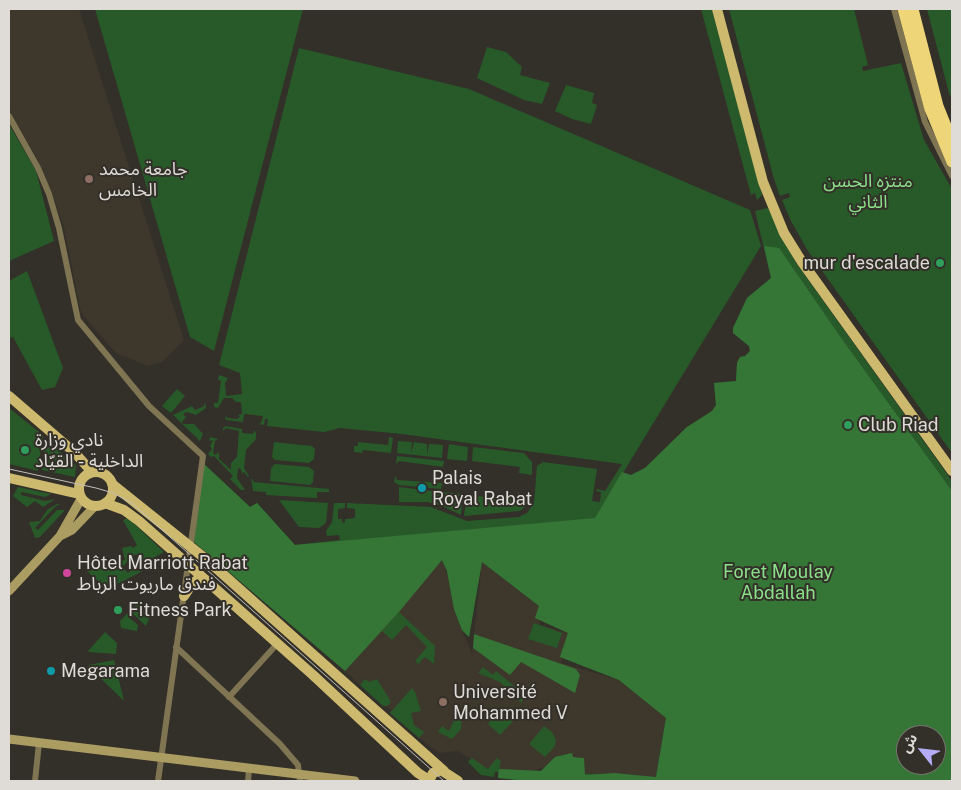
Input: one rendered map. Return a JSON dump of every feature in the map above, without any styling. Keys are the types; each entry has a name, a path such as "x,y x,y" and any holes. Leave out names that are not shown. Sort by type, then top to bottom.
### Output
{"highway":[{"path":"903,9 930,109 952,162"},
{"path":"913,9 938,106 952,141"}],"main road":[{"path":"717,9 763,182 784,233 802,262 952,471"},
{"path":"723,9 767,174 790,231 808,260 952,461"},
{"path":"9,396 74,452 92,472 106,475 112,484 190,547 458,781"},
{"path":"80,496 81,480 92,472"},
{"path":"9,478 80,496 88,505 120,508 134,516 418,773 429,781 434,772 444,770"},
{"path":"100,505 112,493 112,484"},
{"path":"184,596 192,584 202,577"}],"street":[{"path":"894,9 925,122 952,176"},
{"path":"9,116 35,161 49,194 59,228 78,320 149,406 203,456 158,781"},
{"path":"9,592 60,536 80,496"},
{"path":"60,536 72,530 100,505"},
{"path":"229,697 277,644"},
{"path":"176,647 280,744 298,775"},
{"path":"9,740 355,781"},
{"path":"35,781 39,743"},
{"path":"248,781 249,769"}],"shaded area":[{"name":"جامعة محمد الخامس","path":"9,9 79,9 184,340 162,362 148,366 116,353 81,313 64,228 55,201 36,157 9,109"},
{"path":"443,559 462,630 472,653 482,562 539,606 540,625 568,633 561,663 619,680 667,718 656,777 575,773 555,757 547,766 533,771 498,772 488,769 457,751 440,753 390,713 391,709 383,706 345,671"}],"green space":[{"path":"95,9 303,9 214,351 190,337"},
{"path":"701,9 712,9 762,195 757,200 755,193 751,195"},
{"name":"منتزه الحسن الثاني","path":"729,9 854,9 868,65 862,67 863,71 901,63 924,140 952,189 952,453 808,251 791,221 782,200 790,197 789,193 780,196 774,179"},
{"path":"927,9 952,9 952,100 949,93"},
{"path":"487,47 506,52 522,67 520,75 550,83 542,104 524,100 477,78"},
{"path":"299,48 469,89 750,210 761,246 623,473 631,475 645,468 687,427 712,411 716,405 714,383 736,381 737,363 740,357 745,356 750,351 749,346 733,333 733,328 747,298 771,278 755,211 768,208 797,264 952,481 952,781 526,781 498,778 498,772 495,772 494,777 481,775 468,762 472,758 488,769 497,758 501,761 499,769 541,771 555,757 572,753 575,773 656,777 666,718 619,680 560,657 568,633 535,618 539,606 482,562 469,637 462,630 454,609 447,571 442,560 345,671 194,542 203,463 250,507 257,503 295,545 340,540 339,535 327,536 326,531 332,522 334,503 345,503 345,508 338,509 338,519 342,519 342,523 345,522 345,519 355,518 355,509 347,508 347,503 431,507 467,521 519,517 527,513 534,503 537,466 543,462 597,469 592,501 600,502 601,492 596,491 597,489 605,491 622,464 402,434 340,428 324,432 267,426 268,419 265,419 264,425 258,424 261,423 263,416 244,414 243,422 226,420 225,416 237,419 240,417 238,415 242,414 241,402 236,402 232,398 224,398 218,408 214,407 214,403 218,403 221,381 218,380 219,375 228,378 225,383 226,396 242,394 240,373 219,365"},
{"path":"566,85 594,93 592,103 597,105 591,124 572,119 555,111"},
{"path":"9,124 36,171 54,241 9,261"},
{"name":"Foret Moulay Abdallah","path":"764,246 779,248 844,342 952,491 952,781 530,781 498,778 499,769 541,771 555,757 572,753 573,757 584,758 585,775 614,773 656,777 666,718 619,680 560,657 568,633 535,618 539,606 482,562 469,637 462,630 454,609 447,571 442,560 399,612 345,671 194,542 203,463 250,507 257,503 295,545 595,518 622,472 631,475 645,468 687,427 712,411 716,405 714,383 736,381 737,363 740,357 745,356 750,351 749,346 733,333 733,328 747,298 771,278"},
{"path":"27,271 63,368 55,387 42,390 13,337 9,338 9,281"},
{"path":"177,389 185,396 171,413 162,406"},
{"path":"205,402 206,408 196,415 187,412 183,414 186,417 182,422 183,424 194,424 203,434 200,441 173,415 192,406 195,410 204,406"},
{"name":"نادي وزارة الداخلية - القيّاد","path":"9,408 43,435 38,471 9,464"},
{"path":"226,426 242,429 242,433 253,434 254,430 256,433 256,439 246,450 244,468 249,476 244,472 242,474 241,469 238,468 237,478 245,490 241,490 230,479 233,476 214,456 211,457 208,454 212,449 210,446 213,440 209,441 210,437 218,439 215,441 213,453 215,455 219,452 219,459 231,470 231,463 237,457 239,431 226,428 223,431 223,428"},
{"path":"389,437 393,438 391,453 363,450 362,453 354,452 354,446 358,446 358,442 388,445"},
{"path":"45,439 76,465 75,477 42,470"},
{"path":"398,441 412,442 411,453 414,442 427,444 427,455 429,444 443,445 442,458 397,453"},
{"path":"274,442 312,446 315,449 314,459 309,463 275,460 272,457"},
{"path":"449,444 468,447 467,461 447,459"},
{"path":"473,447 524,453 532,462 532,475 519,473 520,467 472,461"},
{"path":"397,456 444,461 443,467 399,461 396,464"},
{"path":"275,464 309,467 314,471 313,482 310,485 270,481 271,468"},
{"path":"395,476 397,480 442,483 441,489 399,485 394,482"},
{"path":"251,478 254,482 329,489 329,492 317,492 317,498 266,495 266,492 253,491"},
{"path":"18,487 51,494 45,497 21,492 21,495 45,501 55,499 43,507 35,501 27,507 13,496"},
{"path":"399,487 441,492 439,505 428,502 399,502"},
{"path":"444,492 463,494 461,515 442,506"},
{"path":"517,493 531,495 527,505 520,511 464,516 467,495 516,500"},
{"path":"279,500 328,503 326,523 319,528 299,527"},
{"path":"60,504 35,528 38,530 57,510 65,510 40,537 35,538 29,522 40,521 47,510"},
{"path":"128,518 164,552 143,564 136,554 122,567 128,573 138,563 143,571 107,589 87,571 119,565 118,561 125,560 122,548 131,546 133,548 137,545 123,520"},
{"path":"139,602 151,614 146,626 132,613 128,617 138,625 137,631 121,628 120,621"},
{"path":"399,612 435,646 434,664 425,657 418,664 415,661 427,647 406,625 392,640 382,631"},
{"path":"534,623 562,633 557,648 528,639"},
{"path":"105,632 117,643 116,654 89,652 88,651"},
{"path":"474,634 576,669 580,675 575,693 521,662 510,675 473,648"},
{"path":"114,660 124,701 88,666"},
{"path":"483,667 493,675 496,671 526,696 521,703 500,682 478,673"},
{"path":"365,679 369,682 377,679 391,702 387,706 383,706 360,685"},
{"path":"412,688 421,711 411,713 414,725 424,732 419,738 390,713"},
{"path":"514,712 517,717 500,735 488,724 494,716 499,721"},
{"path":"456,716 462,718 461,729 452,739 438,732 442,726 449,731"},
{"path":"544,726 552,732 556,740 555,746 545,757 529,744"}],"tram line":[{"path":"9,469 96,488 113,493 133,504 444,781"}],"place":[{"name":"جامعة محمد الخامس","path":"89,179"},
{"name":"mur d'escalade","path":"940,263"},
{"name":"Club Riad","path":"848,425"},
{"name":"نادي وزارة الداخلية - القيّاد","path":"25,450"},
{"name":"Palais Royal Rabat","path":"422,488"},
{"name":"Hôtel Marriott Rabat فندق ماريوت الرباط","path":"67,573"},
{"name":"Fitness Park","path":"118,610"},
{"name":"Megarama","path":"51,671"},
{"name":"Université Mohammed V","path":"443,702"}]}
